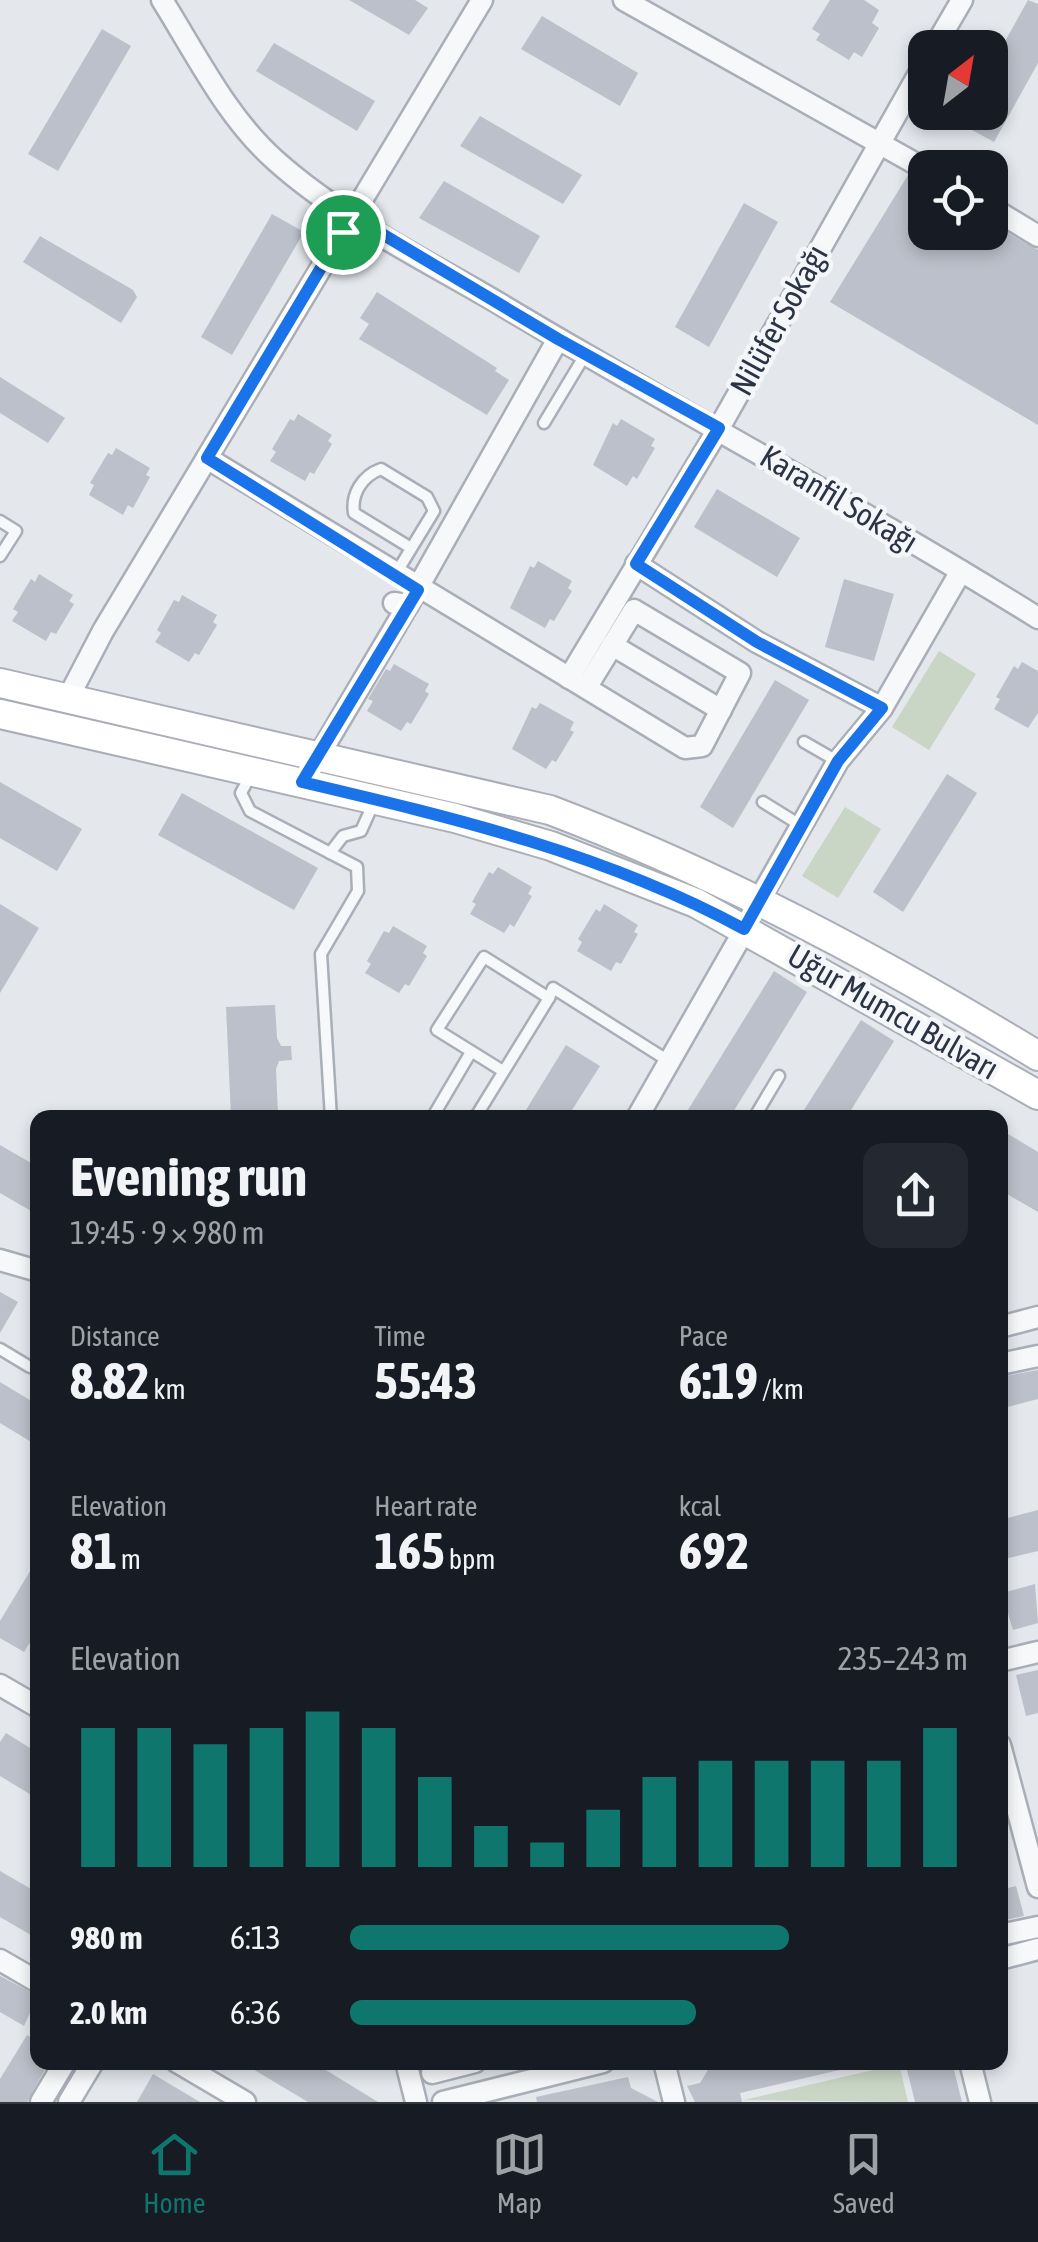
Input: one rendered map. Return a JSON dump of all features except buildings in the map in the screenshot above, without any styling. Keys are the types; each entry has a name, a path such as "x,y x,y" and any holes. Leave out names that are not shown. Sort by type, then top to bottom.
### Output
{"main road":[{"name":"Uğur Mumcu Bulvarı","path":"0,684 550,810 630,840 759,900 957,1006 1038,1056"},
{"name":"Uğur Mumcu Bulvarı","path":"0,714 302,782 552,846 696,903 1038,1095"},
{"path":"744,929 759,900"}],"street":[{"name":"Karanfil Sokağı","path":"162,0 236,117 276,161 352,216 1038,618"},
{"path":"67,700 482,0"},
{"path":"624,0 908,159"},
{"path":"944,30 962,0"},
{"name":"Nilüfer Sokağı","path":"577,683 636,564 719,428 908,92"},
{"path":"1008,218 1038,236"},
{"path":"302,782 558,339"},
{"path":"207,458 395,575 407,599 577,683 685,748 702,746 740,673 634,610 612,645 577,683"},
{"path":"636,564 757,642 882,708"},
{"path":"759,900 838,761 882,708 960,571"},
{"path":"612,645 721,710"},
{"path":"641,1110 744,929"},
{"path":"0,1260 30,1269"},
{"path":"1008,1326 1038,1317"},
{"path":"1008,1362 1038,1356"},
{"path":"1008,1659 1038,1652"},
{"path":"0,1685 30,1702"},
{"path":"1008,1772 1038,1887"},
{"path":"1008,1933 1038,1927"},
{"path":"1008,1957 1038,1949"},
{"path":"0,1960 30,1977"},
{"path":"41,2102 60,2070"},
{"path":"69,2102 88,2070"},
{"path":"190,2070 245,2102"},
{"path":"408,2070 416,2102"},
{"path":"432,2073 444,2070"},
{"path":"443,2102 572,2070"},
{"path":"666,2070 674,2102"},
{"path":"972,2070 980,2102"}],"lane":[{"path":"544,423 585,355"},
{"path":"395,575 434,511 427,497 380,469 368,474 352,500 354,514 411,548"},
{"path":"0,521 16,530 0,556"},
{"path":"804,742 838,761"},
{"path":"254,771 241,793 250,811 357,867 358,891 321,954 330,1110"},
{"path":"763,802 800,825"},
{"path":"330,853 343,836 361,831 370,811"},
{"path":"504,1071 437,1030 484,957 549,998"},
{"path":"480,1110 553,988 667,1060"},
{"path":"437,1110 471,1052"},
{"path":"759,1110 779,1076"},
{"path":"0,1349 30,1367"}],"green space":[{"path":"939,651 976,674 929,750 892,727"},
{"path":"845,807 881,829 838,898 802,876"},
{"path":"873,2070 900,2070 908,2102 744,2100"}],"route":[{"path":"352,216 558,339 719,428 636,564 757,642 882,708 838,761 744,929 696,903 552,846 455,818 302,782 418,590 207,458 343,232 352,216"}]}
